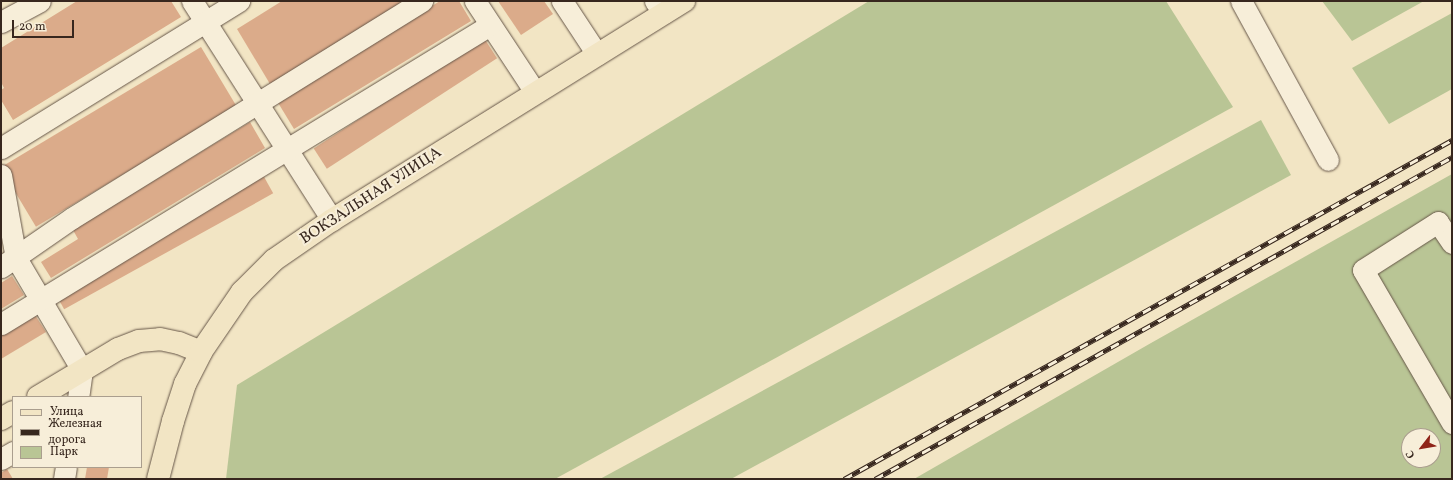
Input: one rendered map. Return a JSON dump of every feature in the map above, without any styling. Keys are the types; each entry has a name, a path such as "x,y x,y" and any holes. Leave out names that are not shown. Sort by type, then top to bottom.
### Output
{"main road":[{"name":"ВОКЗАЛЬНАЯ УЛИЦА","path":"158,479 172,422 185,384 201,352 242,292 274,260 332,220 597,54 660,7 684,1"},
{"path":"40,396 118,349 139,341 160,339 180,343 201,352"},
{"path":"1,419 12,413"}],"lane":[{"path":"1,22 40,1"},
{"path":"192,1 332,220"},
{"path":"1,148 239,1"},
{"path":"8,262 72,218 422,1"},
{"path":"475,1 535,92"},
{"path":"562,1 597,54"},
{"path":"1241,1 1328,160"},
{"path":"1,324 490,24"},
{"path":"1,179 8,262 40,300 82,370 78,396"},
{"path":"1452,243 1438,222 1363,270 1452,423"},
{"path":"1,459 12,453"}],"green space":[{"path":"869,1 1166,1 1233,107 555,479 226,479 237,385"},
{"path":"1322,1 1424,1 1352,41"},
{"path":"1452,13 1452,89 1389,124 1352,68"},
{"path":"1261,120 1291,175 731,479 600,479"},
{"path":"1452,174 1452,479 914,479 1151,343"}],"building":[{"path":"77,1 171,1 181,17 13,120 1,100 1,90 4,88 1,82 1,48"},
{"path":"282,1 406,1 270,84 237,29"},
{"path":"440,1 459,1 471,21 294,129 277,101"},
{"path":"498,1 544,1 553,14 521,35"},
{"path":"484,38 497,58 327,169 314,149"},
{"path":"201,47 237,106 36,227 1,167"},
{"path":"250,122 265,148 51,278 41,262 78,239 73,230"},
{"path":"263,175 273,193 64,309 54,291"},
{"path":"12,276 24,295 1,309 1,283"},
{"path":"35,315 46,332 1,359 1,336"},
{"path":"87,468 109,468 107,479 85,479"},
{"path":"7,469 13,479 1,479 1,473"}],"railway":[{"path":"844,479 1452,140"},
{"path":"875,479 1452,157"}]}
